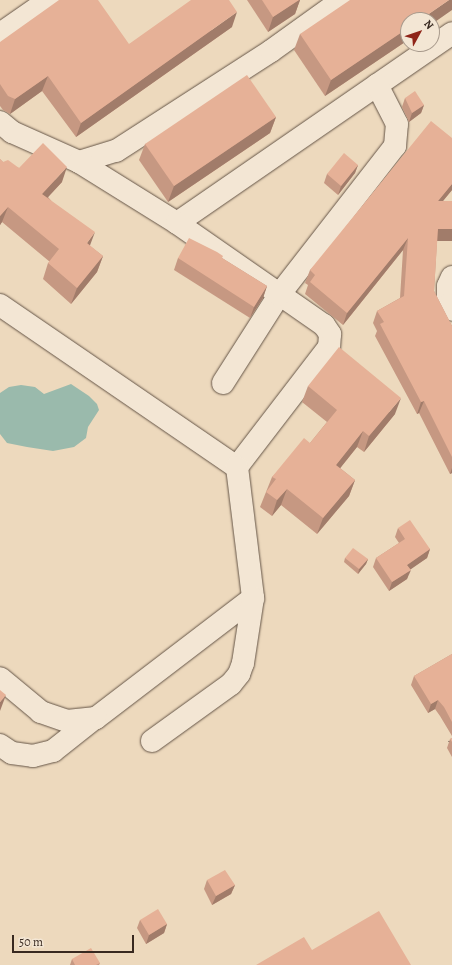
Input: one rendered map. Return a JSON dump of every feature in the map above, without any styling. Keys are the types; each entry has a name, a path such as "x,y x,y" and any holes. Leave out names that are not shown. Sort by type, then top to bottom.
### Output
{"street":[{"path":"0,34 49,0"},
{"path":"79,162 116,151 271,51 342,0"},
{"path":"177,223 452,33"},
{"path":"223,383 279,295 395,146 397,124 377,85"},
{"path":"0,122 12,132 79,162 177,223 324,325 330,334 329,347 237,467 252,598 243,663 239,674 231,684 152,741"},
{"path":"452,277 448,286 448,305 452,310"},
{"path":"0,305 237,467"},
{"path":"0,745 12,753 33,756 53,751 252,598"},
{"path":"0,678 41,712 67,721 96,718"}],"path":[{"path":"448,742 452,740"}],"shaded area":[{"path":"71,384 89,396 97,404 99,410 88,427 86,438 74,447 53,451 7,443 0,434 0,393 9,387 21,385 35,387 44,394"}],"building":[{"path":"59,0 98,0 129,44 191,0 229,0 237,12 81,123 48,76 15,99 8,96 0,84 0,42"},
{"path":"262,0 299,0 273,17"},
{"path":"350,0 449,0 432,12 400,12 400,33 331,80 300,34"},
{"path":"247,75 276,117 174,186 145,144"},
{"path":"415,91 424,105 412,113 405,98"},
{"path":"431,121 452,138 452,184 438,201 452,201 452,229 438,229 434,291 452,326 452,457 424,401 421,402 380,324 384,322 377,311 404,296 408,238 347,313 310,282 315,275 310,270"},
{"path":"43,143 67,167 42,194 95,232 87,243 103,256 77,288 48,263 59,249 8,207 0,216 0,159 3,162 8,160 19,168"},
{"path":"344,153 358,165 341,186 327,174"},
{"path":"189,238 217,252 223,256 222,258 267,286 254,307 178,258"},
{"path":"339,347 401,398 369,436 363,431 336,465 355,480 323,518 287,489 277,500 266,492 276,479 272,477 304,438 310,443 337,410 308,386"},
{"path":"410,520 430,549 407,565 411,570 392,582 376,558 405,539 398,528"},
{"path":"353,548 368,559 359,569 345,558"},
{"path":"452,654 452,722 444,707 438,700 431,704 414,676"},
{"path":"0,690 6,695 0,702"},
{"path":"225,870 235,885 216,896 207,880"},
{"path":"158,909 167,924 149,935 140,920"},
{"path":"379,911 411,965 256,965 304,937 312,950"},
{"path":"91,948 100,963 96,965 75,965 72,959"}]}
